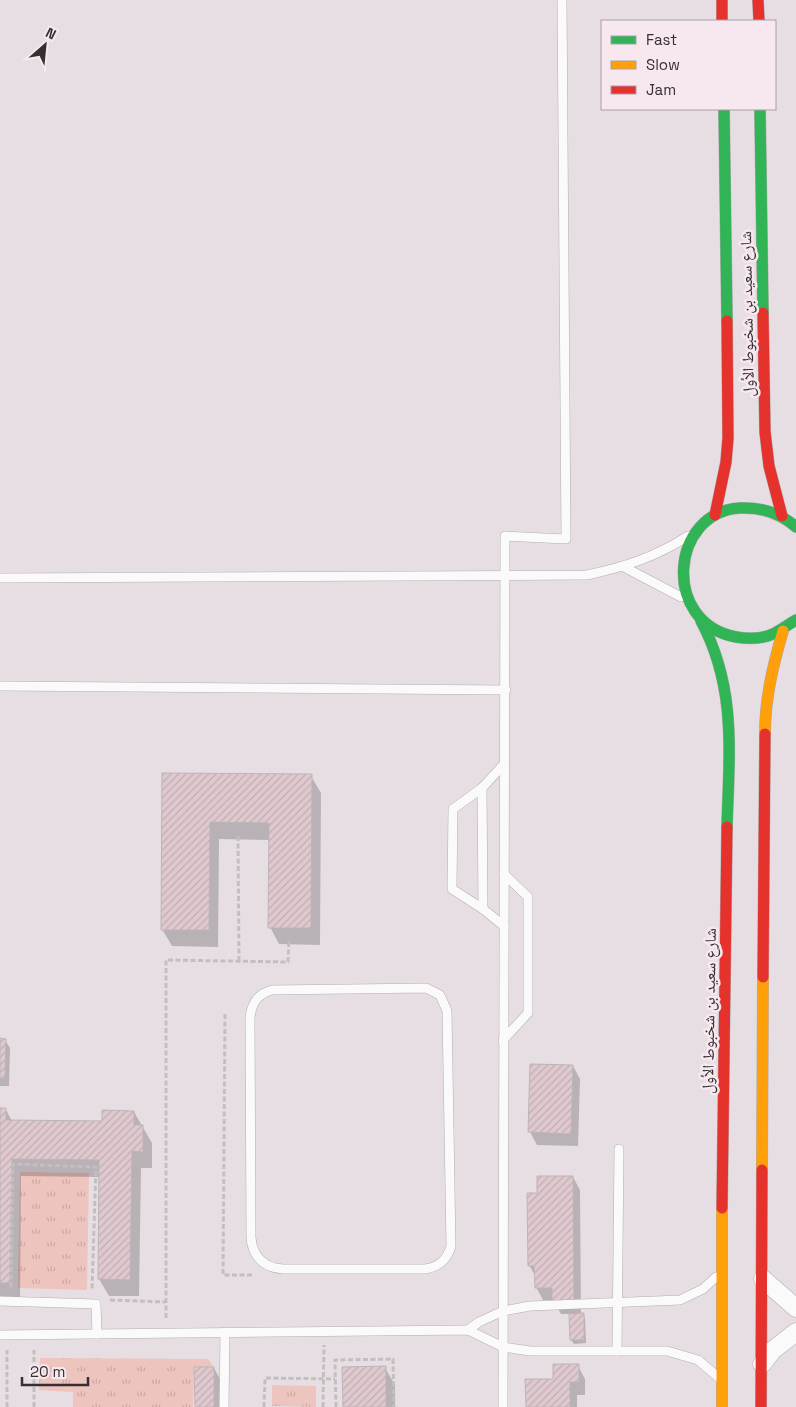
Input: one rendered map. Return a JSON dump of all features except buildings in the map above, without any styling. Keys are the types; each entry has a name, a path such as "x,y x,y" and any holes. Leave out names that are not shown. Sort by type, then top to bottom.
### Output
{"main road":[{"path":"722,0 722,20"},
{"path":"758,0 758,20"},
{"name":"شارع سعيد بن شخبوط الأول","path":"715,516 726,462 728,438 724,110"},
{"name":"شارع سعيد بن شخبوط الأول","path":"760,110 765,432 769,466 782,516"},
{"path":"698,529 715,516 731,509 749,507 766,509 782,516 796,527"},
{"name":"شارع سعيد بن شخبوط الأول","path":"698,529 688,545 682,563 682,582 688,600 701,620 720,659 726,680 729,722 721,1270 722,1407"},
{"path":"701,620 716,631 740,639 766,638 783,631 796,620"},
{"path":"761,1407 765,719 771,671 783,631"}],"street":[{"path":"762,1279 796,1308"},
{"path":"762,1364 773,1350 796,1332"}],"lane":[{"path":"503,1407 505,536 566,539 562,0"},
{"path":"0,578 587,575 624,568 658,553 698,529"},
{"path":"624,568 688,600"},
{"path":"0,686 506,690"},
{"path":"504,926 483,909 452,889 453,809 482,788 505,762"},
{"path":"482,788 483,909"},
{"path":"503,1040 528,1013 528,897 504,874"},
{"path":"426,988 434,991 445,1002 447,1011 451,1246 445,1260 439,1265 425,1269 276,1269 262,1263 254,1251 251,1237 250,1019 252,1006 256,999 272,990 426,988"},
{"path":"618,1351 619,1149"},
{"path":"468,1330 478,1322 503,1311 530,1306 618,1304 680,1300 703,1289 721,1270"},
{"path":"0,1302 96,1304 97,1334"},
{"path":"4,1335 468,1330 503,1347 530,1351 668,1351 683,1354 698,1360 722,1381"},
{"path":"224,1407 225,1332"}],"path":[{"path":"238,836 239,961"},
{"path":"166,1333 166,960 288,962 289,938"},
{"path":"225,1014 223,1275 259,1275 262,1263"},
{"path":"10,1295 13,1164 96,1167 92,1290"},
{"path":"101,1300 165,1302"},
{"path":"323,1407 324,1332"},
{"path":"34,1334 34,1407"},
{"path":"4,1335 7,1407"},
{"path":"336,1407 335,1360 393,1359 394,1407"},
{"path":"264,1407 265,1378 335,1379"}],"green space":[{"path":"20,1172 89,1173 87,1290 18,1288"},
{"path":"40,1358 208,1359 214,1367 194,1367 193,1407 73,1407 73,1392 39,1390"},
{"path":"272,1385 316,1386 316,1407 272,1406"}],"traffic: fast":[{"path":"724,110 727,321"},
{"path":"760,110 763,313"},
{"path":"796,527 784,518 756,509 740,508 717,514 699,528 688,547 684,569 686,591 695,612 712,628 736,637 755,638 773,634 796,620"},
{"path":"701,621 713,646 726,696 729,747 727,827"}],"traffic: slow":[{"path":"765,734 770,682 783,631"},
{"path":"762,1170 763,977"},
{"path":"722,1208 722,1407"}],"traffic: jam":[{"path":"722,0 722,20"},
{"path":"758,0 759,20"},
{"path":"763,313 765,432 769,466 782,516"},
{"path":"715,515 726,462 728,438 727,321"},
{"path":"763,977 765,734"},
{"path":"722,1208 727,827"},
{"path":"761,1407 762,1170"}]}
